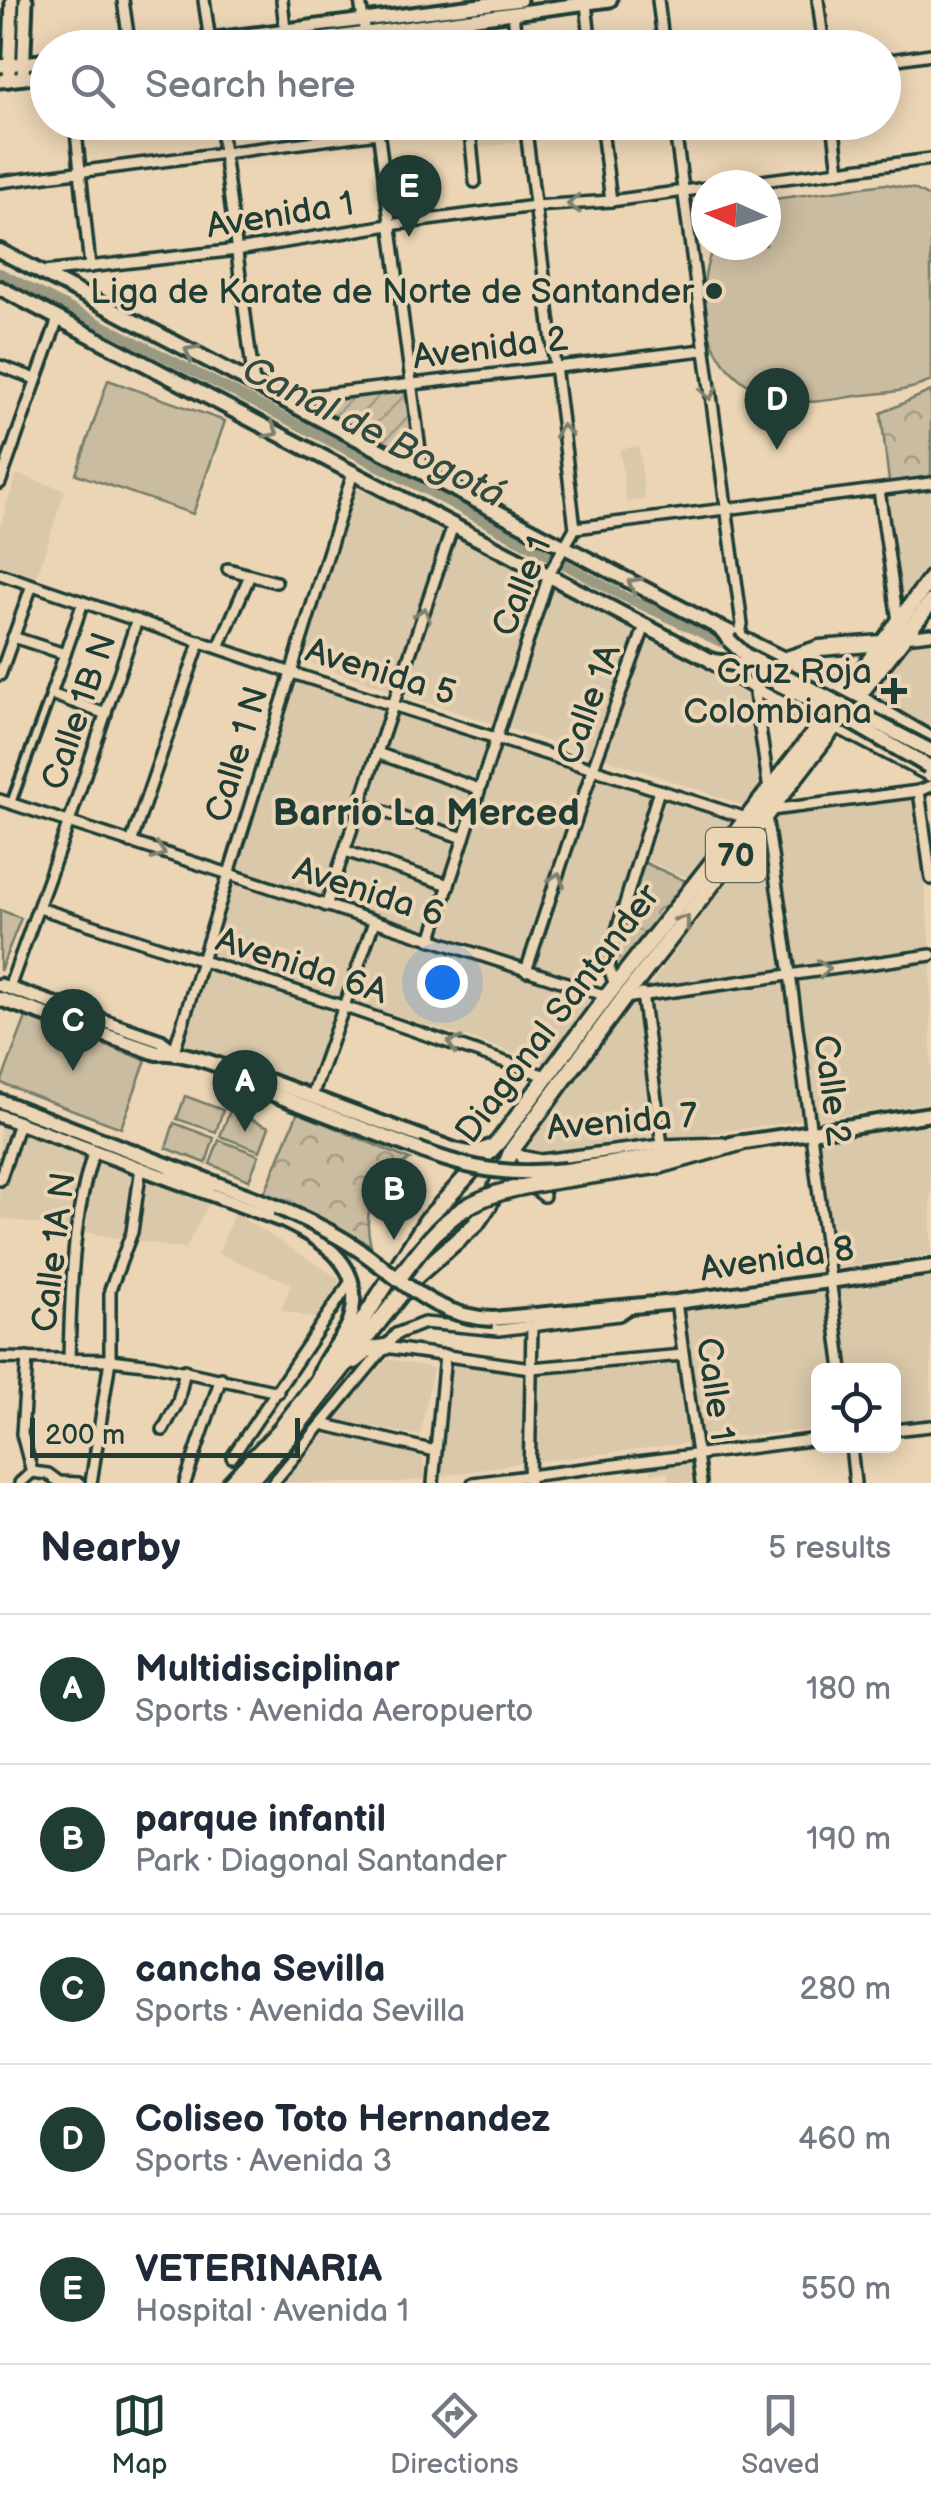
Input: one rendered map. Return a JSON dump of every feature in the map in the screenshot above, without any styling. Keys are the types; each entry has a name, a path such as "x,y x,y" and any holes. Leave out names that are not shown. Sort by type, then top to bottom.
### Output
{"main road":[{"path":"0,251 561,549 853,694 931,740"},
{"path":"0,288 717,662 820,724"},
{"name":"Diagonal Santander","path":"248,1483 318,1390 427,1220 511,1149 615,993 640,978 837,726 882,643 931,578"},
{"name":"Diagonal Santander","path":"230,1483 318,1390 411,1281 476,1224 489,1206 546,1076 615,993 820,724 853,694 931,602"},
{"path":"730,636 746,655 931,751"},
{"path":"784,660 820,648 882,643"},
{"path":"717,662 741,666 788,689 930,770"},
{"path":"837,726 930,770"},
{"path":"3,991 157,1053 174,1051 256,1080 265,1091 417,1150 485,1171 566,1174 662,1165 740,1142"},
{"name":"Avenida 8","path":"0,1101 277,1207 355,1247 446,1311 474,1318 676,1302 931,1268"},
{"name":"Avenida 7","path":"740,1142 931,1114"},
{"path":"163,1162 190,1185 217,1183"},
{"path":"362,1322 433,1234 472,1202 502,1189 566,1174"},
{"path":"318,1390 330,1391 360,1355 385,1347"}],"street":[{"path":"10,65 26,0"},
{"path":"124,0 128,30"},
{"path":"204,0 208,30"},
{"path":"282,0 285,29"},
{"path":"360,0 365,30"},
{"path":"280,30 512,3 610,0"},
{"path":"658,0 662,30"},
{"path":"818,0 822,30"},
{"path":"8,3 10,80"},
{"path":"387,30 512,3"},
{"path":"512,3 514,30"},
{"path":"586,3 589,30"},
{"path":"422,30 423,25"},
{"path":"423,25 425,30"},
{"path":"901,58 931,54"},
{"path":"76,140 90,267"},
{"path":"222,140 254,384"},
{"path":"0,182 300,140"},
{"path":"378,140 423,473"},
{"path":"471,140 475,182"},
{"name":"Calle 1","path":"431,940 550,574 575,528 527,140"},
{"path":"603,140 610,201"},
{"path":"676,140 742,624 730,636"},
{"path":"835,140 839,171"},
{"path":"781,179 931,158"},
{"name":"Avenida 1","path":"41,272 237,250 535,206 691,191"},
{"path":"0,480 58,318"},
{"name":"Avenida 2","path":"282,400 703,350"},
{"path":"0,366 36,379"},
{"name":"Calle 1 N","path":"174,1051 353,473"},
{"path":"575,528 931,484"},
{"path":"879,490 898,622"},
{"path":"326,906 452,525"},
{"path":"228,569 276,582"},
{"name":"Avenida 5","path":"0,574 746,818"},
{"path":"220,648 250,575"},
{"path":"0,676 32,585"},
{"path":"6,802 51,694 83,602"},
{"name":"Calle 1B N","path":"3,991 40,908 137,620"},
{"name":"Calle 1A","path":"526,972 645,626"},
{"path":"904,637 931,634"},
{"path":"13,638 65,654"},
{"path":"131,842 200,641"},
{"path":"754,684 768,791"},
{"path":"51,694 106,714"},
{"path":"377,753 479,789"},
{"path":"768,813 919,792 931,786"},
{"path":"615,993 610,956 660,790"},
{"path":"919,792 931,878"},
{"name":"Avenida 6","path":"6,802 526,972 615,993 642,995 931,955"},
{"path":"360,804 464,838"},
{"name":"Calle 2","path":"768,813 841,1363"},
{"path":"345,850 449,885"},
{"name":"Avenida 6A","path":"40,908 345,1006 546,1076"},
{"path":"312,1096 374,922"},
{"path":"640,978 662,1145"},
{"path":"256,1080 270,1081 456,1150 471,1153 511,1149 529,1185 544,1196"},
{"path":"0,1116 303,1230 342,1259 352,1280 350,1320 324,1361 318,1390"},
{"path":"0,1180 19,1123"},
{"name":"Avenida 7","path":"511,1149 541,1160 662,1145 740,1142"},
{"name":"Calle 1A N","path":"69,1359 71,1290 82,1198 94,1151"},
{"path":"91,1483 110,1360 110,1290 132,1232 141,1167"},
{"path":"232,1457 352,1280"},
{"name":"Calle 1","path":"676,1302 702,1483"},
{"name":"Avenida 8","path":"385,1347 396,1334 418,1324 434,1322 484,1329 532,1326 619,1315 630,1307"},
{"path":"529,1479 532,1326"},
{"path":"272,1483 385,1347 531,1368 683,1355"},
{"path":"433,1483 445,1355"},
{"path":"0,1358 110,1360 185,1370 278,1392"},
{"path":"28,1358 22,1434 32,1472"},
{"path":"163,1430 178,1402 185,1370"},
{"path":"185,1483 221,1378"},
{"path":"322,1424 435,1451"},
{"path":"901,1429 931,1426"},
{"path":"473,1483 529,1479 811,1440"},
{"path":"851,1453 855,1483"},
{"path":"20,1483 32,1472 48,1474 59,1482 79,1483"}],"shaded area":[{"path":"473,140 516,140 516,143 474,148"},
{"path":"427,179 431,206 401,210 397,183"},
{"path":"639,446 645,500 626,502 620,449"},
{"path":"17,474 65,490 36,579 0,567 0,526"},
{"path":"353,480 448,530 392,691 296,658"},
{"path":"931,487 931,563 902,602 888,492"},
{"path":"454,534 543,581 497,725 398,693"},
{"path":"550,584 639,631 594,756 503,727"},
{"path":"931,629 931,730 865,699 912,631"},
{"path":"648,635 735,675 750,697 764,782 745,806 602,757"},
{"path":"295,673 388,704 322,898 234,868"},
{"path":"395,706 494,736 431,931 332,900"},
{"path":"498,739 591,770 527,961 439,933"},
{"path":"598,771 657,789 597,983 532,964"},
{"path":"665,794 736,817 691,879 643,859 661,796"},
{"path":"915,798 931,948 795,966 773,813"},
{"path":"765,825 783,969 650,986 749,847"},
{"path":"230,879 370,924 344,998 206,953"},
{"path":"377,925 597,998 549,1064 351,1001"},
{"path":"931,961 931,1103 813,1119 795,979"},
{"path":"205,964 340,1007 308,1093 178,1044"},
{"path":"784,980 803,1120 665,1140 646,1002"},
{"path":"626,1000 638,1001 657,1140 524,1156 517,1152"},
{"path":"931,1114 931,1255 836,1268 814,1131"},
{"path":"0,1118 210,1201 185,1249 0,1218"},
{"path":"234,1213 340,1279 323,1321 281,1310 291,1283 218,1254"},
{"path":"931,1274 931,1420 901,1424 901,1363 848,1363 839,1283"},
{"path":"826,1283 837,1363 811,1363 811,1430 700,1440 684,1304"},
{"path":"680,1355 689,1443 534,1462 534,1374"},
{"path":"388,1359 433,1368 420,1436 333,1419"},
{"path":"450,1360 527,1375 524,1462 439,1477 435,1449"},
{"path":"323,1428 422,1453 426,1479 391,1483 278,1483"},
{"path":"689,1464 692,1483 669,1483 668,1472 651,1473 651,1467"}],"green space":[{"path":"885,184 914,189 931,198 931,381 898,391 806,402 761,392 740,379 724,362 705,319 703,295 709,260 781,260 781,198"},
{"path":"108,380 225,421 193,514 76,474"},
{"path":"407,386 414,456 298,398"},
{"path":"931,391 931,477 889,482 881,413"},
{"path":"643,862 688,882 617,978 611,965"},
{"path":"0,910 21,918 0,971"},
{"path":"26,1017 146,1060 121,1128 1,1083"},
{"path":"185,1096 223,1110 216,1132 177,1119"},
{"path":"230,1111 269,1127 260,1151 220,1136"},
{"path":"298,1112 410,1160 398,1166 374,1195 368,1219 371,1245 307,1211 264,1194"},
{"path":"174,1123 214,1138 206,1163 166,1148"},
{"path":"219,1140 259,1155 249,1180 210,1164"}],"waterway":[{"name":"Canal de Bogotá","path":"0,273 434,494 623,596 721,642"}],"place":[{"name":"VETERINARIA","path":"409,237"},
{"name":"Liga de Karate de Norte de Santander","path":"714,291"},
{"name":"Coliseo Toto Hernandez","path":"777,450"},
{"name":"Cruz Roja Colombiana","path":"894,691"},
{"name":"cancha Sevilla","path":"73,1071"},
{"name":"Multidisciplinar","path":"245,1132"},
{"name":"parque infantil","path":"394,1240"}],"district":[{"name":"Barrio La Merced","path":"426,812"}]}
